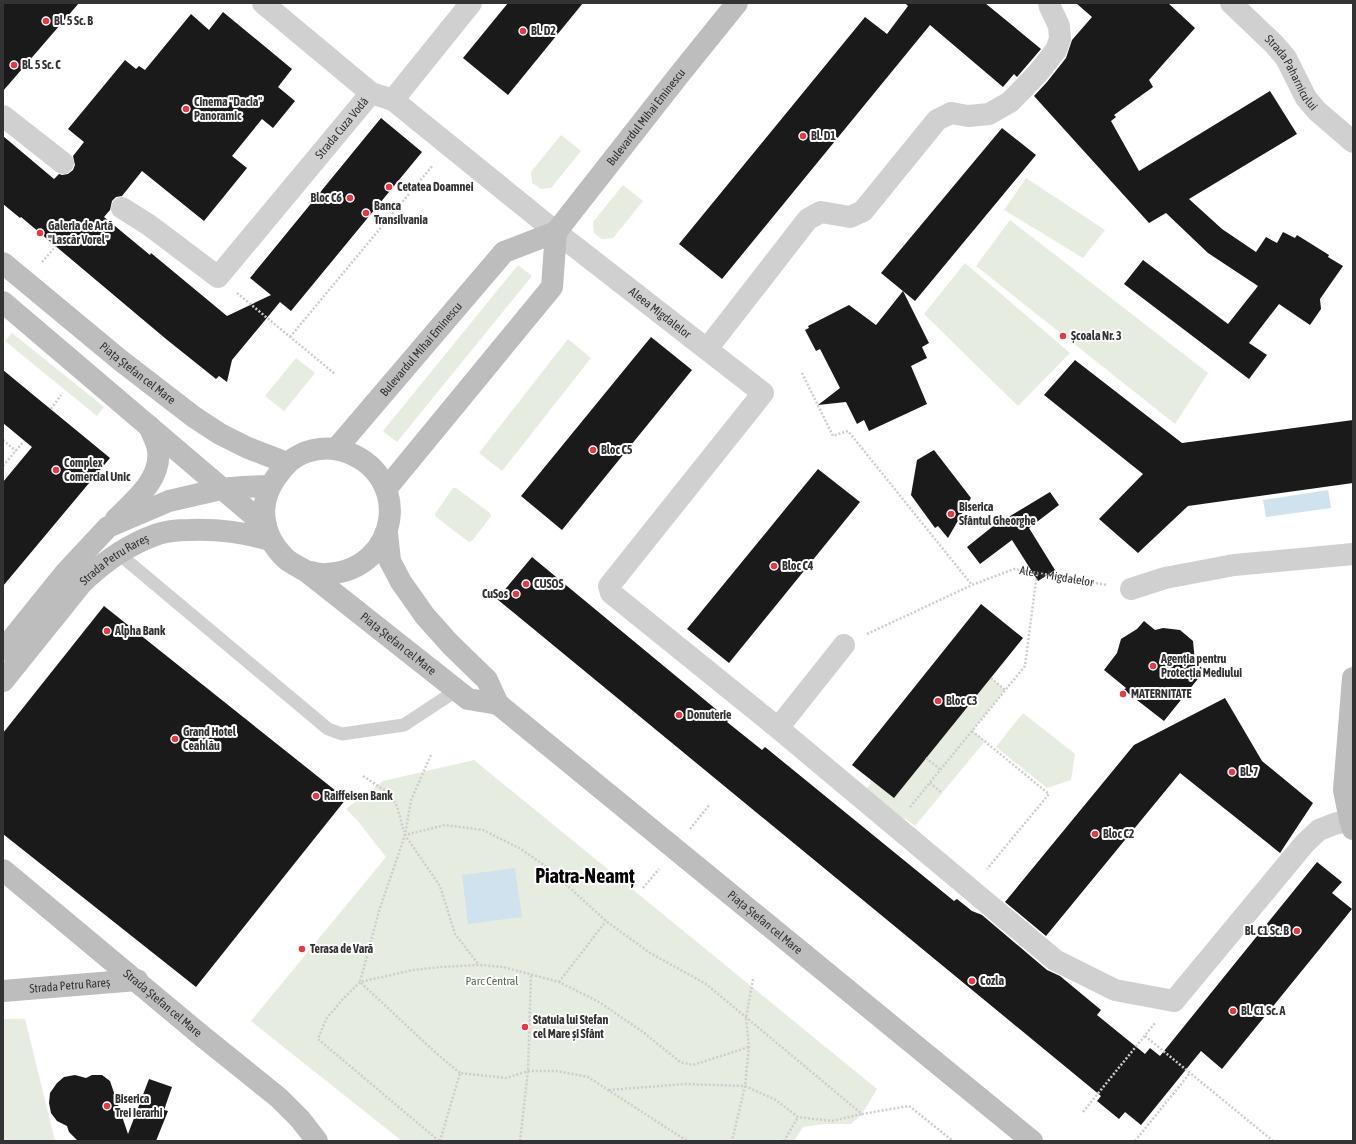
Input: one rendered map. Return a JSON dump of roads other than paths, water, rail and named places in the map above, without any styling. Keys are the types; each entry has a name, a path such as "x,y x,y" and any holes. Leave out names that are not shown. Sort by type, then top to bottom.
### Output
{"main road":[{"name":"Bulevardul Mihai Eminescu","path":"336,449 504,252 556,232 678,75 737,3"},
{"path":"386,489 552,287 556,232"},
{"name":"Piața Ștefan cel Mare","path":"3,263 120,360 194,416 220,434 248,448 287,463"},
{"path":"3,302 149,425 268,533 285,558 306,571 325,575 345,572 362,564 377,550 387,533 390,518 390,504 386,489 378,475 366,462 352,454 336,449 319,449 302,453 287,463 269,486 265,499 264,513 268,533"},
{"path":"108,527 143,492 154,476 158,462 158,449 149,425"},
{"name":"Strada Petru Rareș","path":"3,650 66,572 108,527 169,501 221,489 269,486"},
{"name":"Strada Petru Rareș","path":"3,680 81,584 94,571 131,546 159,534 177,530 224,530 246,533 268,533"},
{"name":"Piața Ștefan cel Mare","path":"387,533 390,560 400,582 425,616 450,644 487,680 498,704 1032,1141"},
{"name":"Piața Ștefan cel Mare","path":"306,571 468,699 498,704"},
{"path":"1352,823 1344,790 1353,678"},
{"name":"Strada Ștefan cel Mare","path":"3,870 202,1036 279,1098 300,1119 317,1141"},
{"name":"Strada Petru Rareș","path":"3,991 136,980"}],"street":[{"path":"263,3 371,93"},
{"path":"393,100 471,3"},
{"path":"707,349 808,219 821,212 850,217 863,212 937,120 950,113 968,116 989,114 1010,102 1038,73 1056,50 1060,39 1059,26 1049,3"},
{"name":"Strada Paharnicului","path":"1231,3 1274,44 1286,58 1306,98 1317,111 1353,142"},
{"name":"Strada Cuza Vodă","path":"122,208 149,225 218,277 371,93 393,100"},
{"name":"Aleea Migdalelor","path":"393,100 556,232 763,393 609,586 611,593 778,728"},
{"path":"3,116 62,163"},
{"path":"1131,589 1165,578 1234,565 1353,554"},
{"path":"844,645 778,728 1055,960 1115,990 1174,1001 1305,843 1319,830 1334,824 1352,823"}],"lane":[{"path":"119,554 328,729 342,734 404,725 457,690"}],"water":[{"path":"1328,490 1331,508 1266,517 1263,500"},
{"path":"515,868 522,917 468,924 462,875"}],"place":[{"name":"Bl. 5 Sc. B","path":"46,21"},
{"name":"Bl. D2","path":"523,31"},
{"name":"Bl. 5 Sc. C","path":"14,65"},
{"name":"Cinema \"Dacia\" Panoramic","path":"186,109"},
{"name":"Bl. D1","path":"803,136"},
{"name":"Cetatea Doamnei","path":"389,187"},
{"name":"Bloc C6","path":"350,198"},
{"name":"Banca Transilvania","path":"366,213"},
{"name":"Galeria de Artă \"Lascăr Vorel\"","path":"40,233"},
{"name":"Școala Nr. 3","path":"1063,336"},
{"name":"Bloc C5","path":"593,450"},
{"name":"Complex Comercial Unic","path":"56,470"},
{"name":"Biserica Sfântul Gheorghe","path":"951,514"},
{"name":"Bloc C4","path":"774,566"},
{"name":"CUSOS","path":"526,584"},
{"name":"CuSos","path":"516,594"},
{"name":"Alpha Bank","path":"107,631"},
{"name":"Agenția pentru Protecția Mediului","path":"1153,666"},
{"name":"MATERNITATE","path":"1123,694"},
{"name":"Bloc C3","path":"938,701"},
{"name":"Donuterie","path":"679,715"},
{"name":"Grand Hotel Ceahlău","path":"175,739"},
{"name":"Bl. 7","path":"1232,772"},
{"name":"Raiffeisen Bank","path":"316,796"},
{"name":"Bloc C2","path":"1095,834"},
{"name":"Bl. C1 Sc. B","path":"1297,931"},
{"name":"Terasa de Vară","path":"302,949"},
{"name":"Cozla","path":"972,981"},
{"name":"Bl. C1 Sc. A","path":"1233,1011"},
{"name":"Statuia lui Stefan cel Mare și Sfânt","path":"525,1027"},
{"name":"Biserica Trei Ierarhi","path":"107,1106"}],"district":[{"name":"Piatra-Neamț","path":"585,876"}],"park label":[{"name":"Parc Central","path":"492,981"}]}
